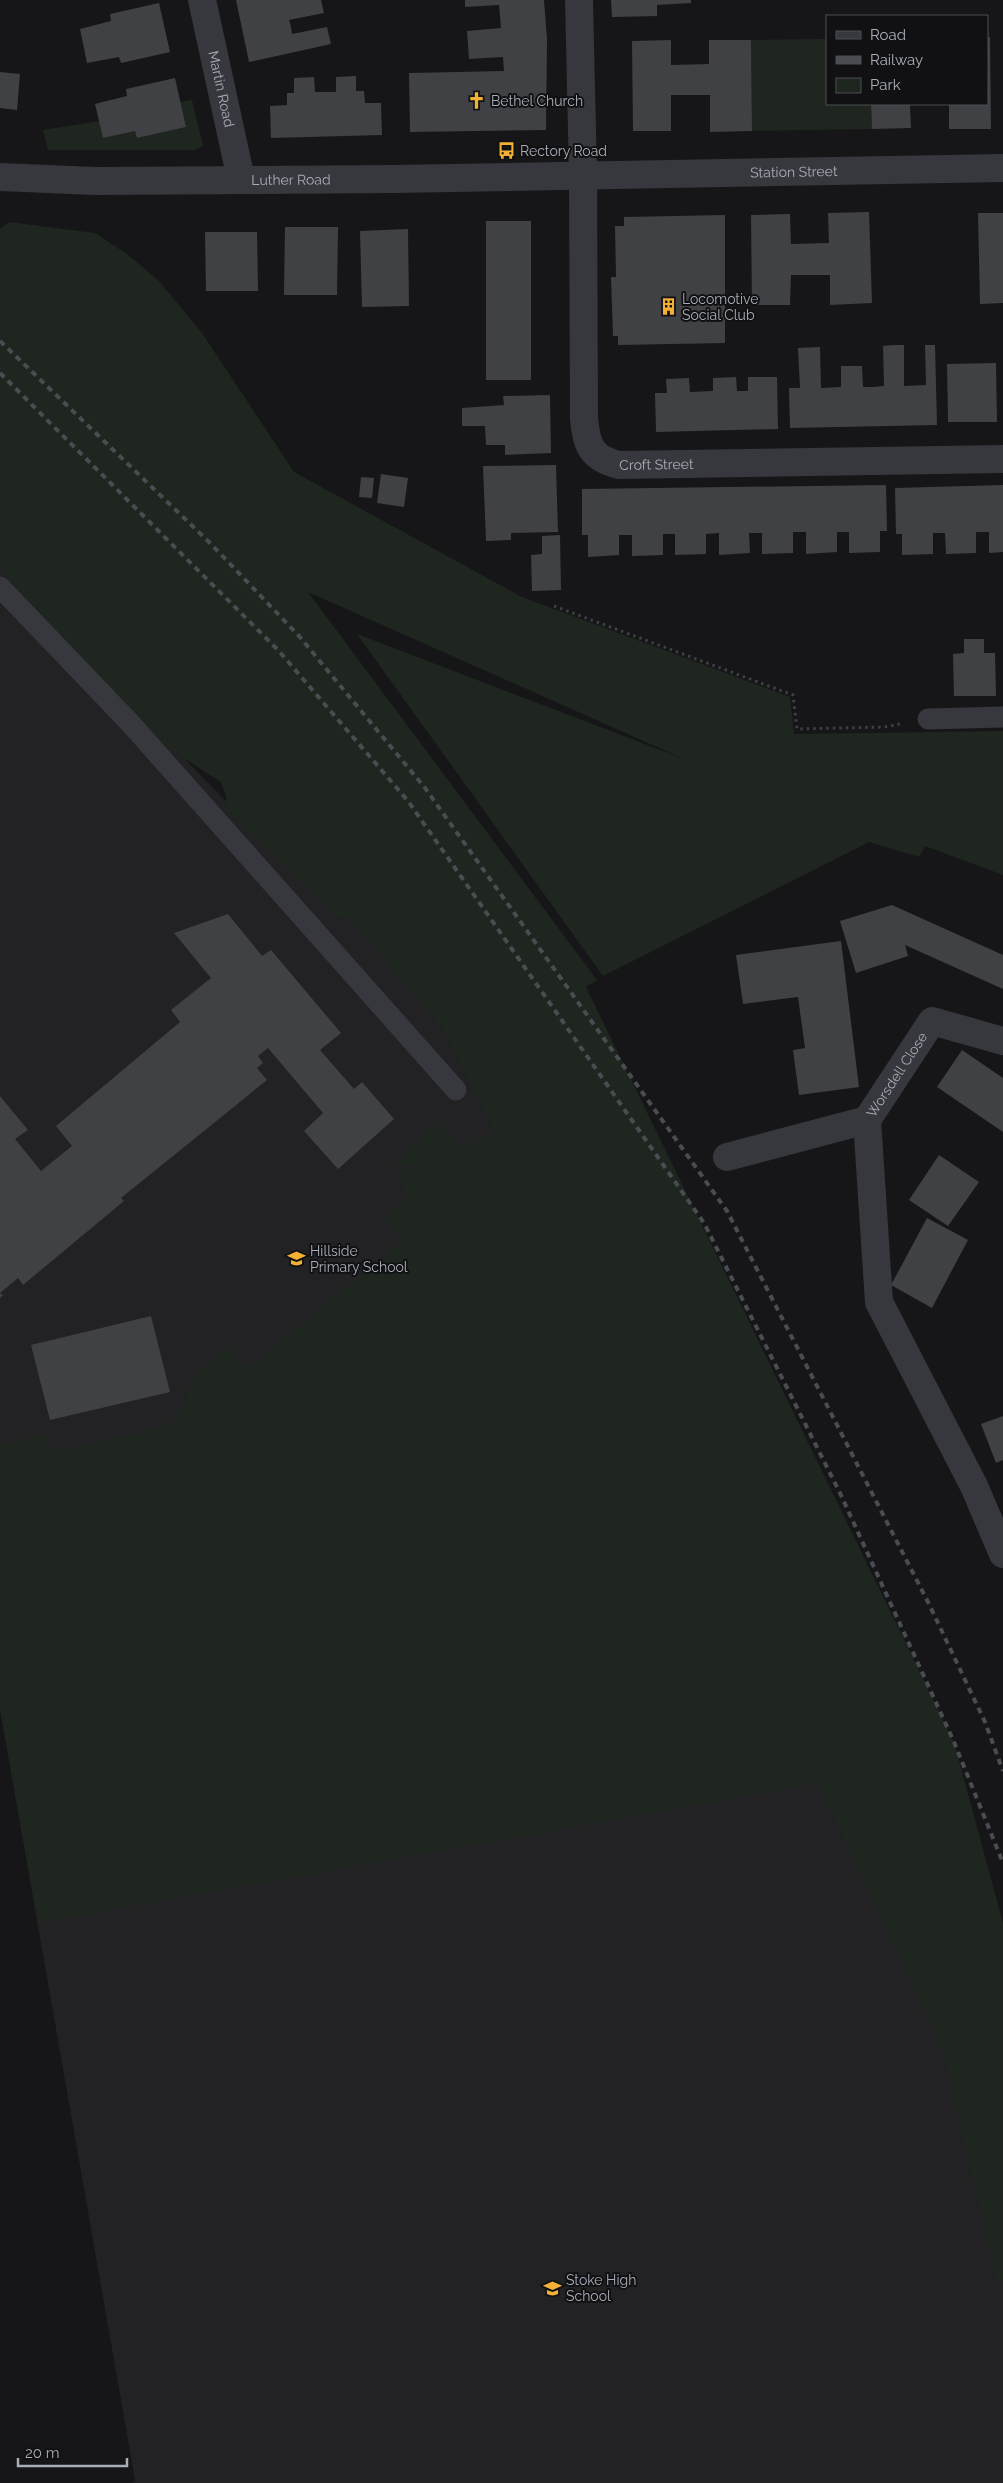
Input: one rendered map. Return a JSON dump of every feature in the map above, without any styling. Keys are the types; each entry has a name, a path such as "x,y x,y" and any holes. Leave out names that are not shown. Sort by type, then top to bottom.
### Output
{"street":[{"name":"Martin Road","path":"202,0 241,180"},
{"path":"579,0 583,174"},
{"name":"Station Street","path":"583,174 1003,168"},
{"name":"Luther Road","path":"0,178 95,181 241,180 583,174"},
{"name":"Croft Street","path":"583,174 584,418 587,440 597,456 619,465 1003,459"},
{"name":"Worsdell Close","path":"727,1158 867,1120 932,1021 1003,1041"},
{"path":"867,1120 879,1302 974,1486 1003,1554"}],"lane":[{"path":"0,587 132,724 456,1090"},
{"path":"928,719 1003,718"}],"path":[{"path":"554,606 794,695 797,729 884,727 928,719"}],"shaded area":[{"path":"0,567 341,921 348,914 441,1027 1003,2096 1003,2483 132,2483 135,2480 0,1709"}],"green space":[{"path":"826,39 826,105 871,105 872,129 752,131 751,40"},
{"path":"192,100 203,146 195,150 48,150 43,130 100,121 103,138 135,131 137,138 186,127 180,102"},
{"path":"9,222 95,233 127,254 159,281 202,333 294,472 522,597 790,697 794,734 1003,731 1003,875 925,846 919,857 869,842 603,976 357,634 684,759 308,592 597,980 586,987 954,1742 1003,1923 1003,2281 997,2281 945,2060 934,2030 818,1783 38,1923 0,1709 0,1445 45,1433 48,1445 60,1452 168,1426 185,1404 192,1376 228,1346 246,1370 403,1239 384,1217 407,1197 396,1174 419,1164 392,1168 439,1120 459,1148 495,1132 441,1027 347,915 341,921 226,810 226,796 221,782 131,724 0,568 0,229"}],"building":[{"path":"236,0 321,0 324,13 289,20 292,34 327,27 331,44 249,62"},
{"name":"Bethel Church","path":"465,0 544,0 547,39 546,130 410,132 409,73 504,71 503,57 469,59 467,31 501,28 499,5 465,7"},
{"path":"611,0 691,0 691,3 657,5 657,16 612,17"},
{"path":"159,3 170,52 121,63 119,57 87,63 80,29 111,21 110,14"},
{"path":"988,37 990,37 991,129 949,129 949,105 988,105"},
{"path":"671,40 671,65 709,64 709,40 751,40 752,131 710,132 710,95 671,95 671,131 633,131 632,41"},
{"path":"0,72 20,74 17,110 0,108"},
{"path":"356,76 356,91 364,91 365,103 381,103 382,135 271,138 270,106 287,105 287,93 294,93 294,78 314,77 315,92 336,92 336,77"},
{"path":"175,78 186,127 137,138 135,131 103,138 95,104 127,96 126,89"},
{"path":"871,105 910,105 911,128 872,129"},
{"path":"869,212 872,303 830,305 830,275 791,275 790,305 752,305 751,215 790,214 791,244 829,243 828,213"},
{"path":"978,213 1003,213 1003,303 980,304"},
{"name":"Locomotive Social Club","path":"725,215 725,343 618,345 618,336 613,336 611,277 616,277 615,226 624,226 624,217"},
{"path":"486,221 531,221 531,380 486,380"},
{"path":"285,227 338,227 337,295 284,295"},
{"path":"408,229 409,306 362,307 360,231"},
{"path":"205,232 257,232 258,291 206,291"},
{"path":"904,345 904,386 926,385 925,345 935,345 937,425 790,428 789,388 800,388 798,348 820,347 821,388 841,387 841,366 862,366 863,387 873,387 884,386 883,346"},
{"path":"996,363 997,422 948,422 947,364"},
{"path":"736,377 737,391 748,391 748,377 777,377 778,429 656,432 655,393 667,393 666,379 689,378 690,392 713,391 713,378"},
{"path":"550,395 551,453 505,455 505,445 486,445 485,426 462,426 462,408 504,405 503,396"},
{"path":"556,465 558,532 511,533 511,540 486,541 483,466"},
{"path":"381,474 408,478 404,507 377,503"},
{"path":"361,477 374,478 372,498 359,497"},
{"path":"886,485 887,531 880,531 880,552 849,553 849,532 837,532 837,552 806,554 806,532 793,532 793,553 762,554 762,533 749,533 750,553 719,555 719,533 706,534 706,554 675,555 675,534 663,534 663,555 632,556 632,535 619,535 619,555 588,557 588,535 582,535 582,489"},
{"path":"1003,485 1003,552 989,553 989,532 976,532 976,553 946,554 945,533 933,533 933,554 902,555 902,534 896,534 895,488"},
{"path":"560,535 561,590 532,591 531,555 542,554 542,536"},
{"path":"964,639 984,639 984,653 995,653 996,696 954,696 953,654 964,653"},
{"path":"892,905 1003,955 1003,989 905,945 908,956 856,973 840,921"},
{"path":"228,914 262,956 271,950 341,1033 320,1050 354,1089 362,1082 394,1119 338,1169 304,1131 323,1113 268,1048 258,1056 263,1063 257,1068 267,1080 121,1198 124,1201 23,1285 18,1278 0,1293 0,1096 28,1130 15,1139 41,1171 72,1146 56,1126 180,1022 171,1010 211,978 174,933"},
{"path":"841,941 859,1087 799,1095 793,1050 805,1048 798,997 743,1004 736,955"},
{"path":"962,1050 1003,1078 1003,1132 937,1087"},
{"path":"939,1155 979,1182 948,1226 909,1200"},
{"path":"927,1218 968,1240 932,1308 891,1285"},
{"path":"151,1316 170,1392 50,1420 31,1345"},
{"path":"1003,1416 1003,1460 996,1463 981,1424"}],"railway":[{"path":"0,341 210,543 299,636 425,788 727,1211 929,1604 985,1722 1003,1771"},
{"path":"0,373 278,650 408,801 704,1223 840,1493 954,1742 1003,1863"}],"place":[{"name":"Bethel Church","path":"477,101"},
{"name":"Rectory Road","path":"506,151"},
{"name":"Locomotive Social Club","path":"668,307"},
{"name":"Hillside Primary School","path":"296,1259"},
{"name":"Stoke High School","path":"552,2288"}]}
